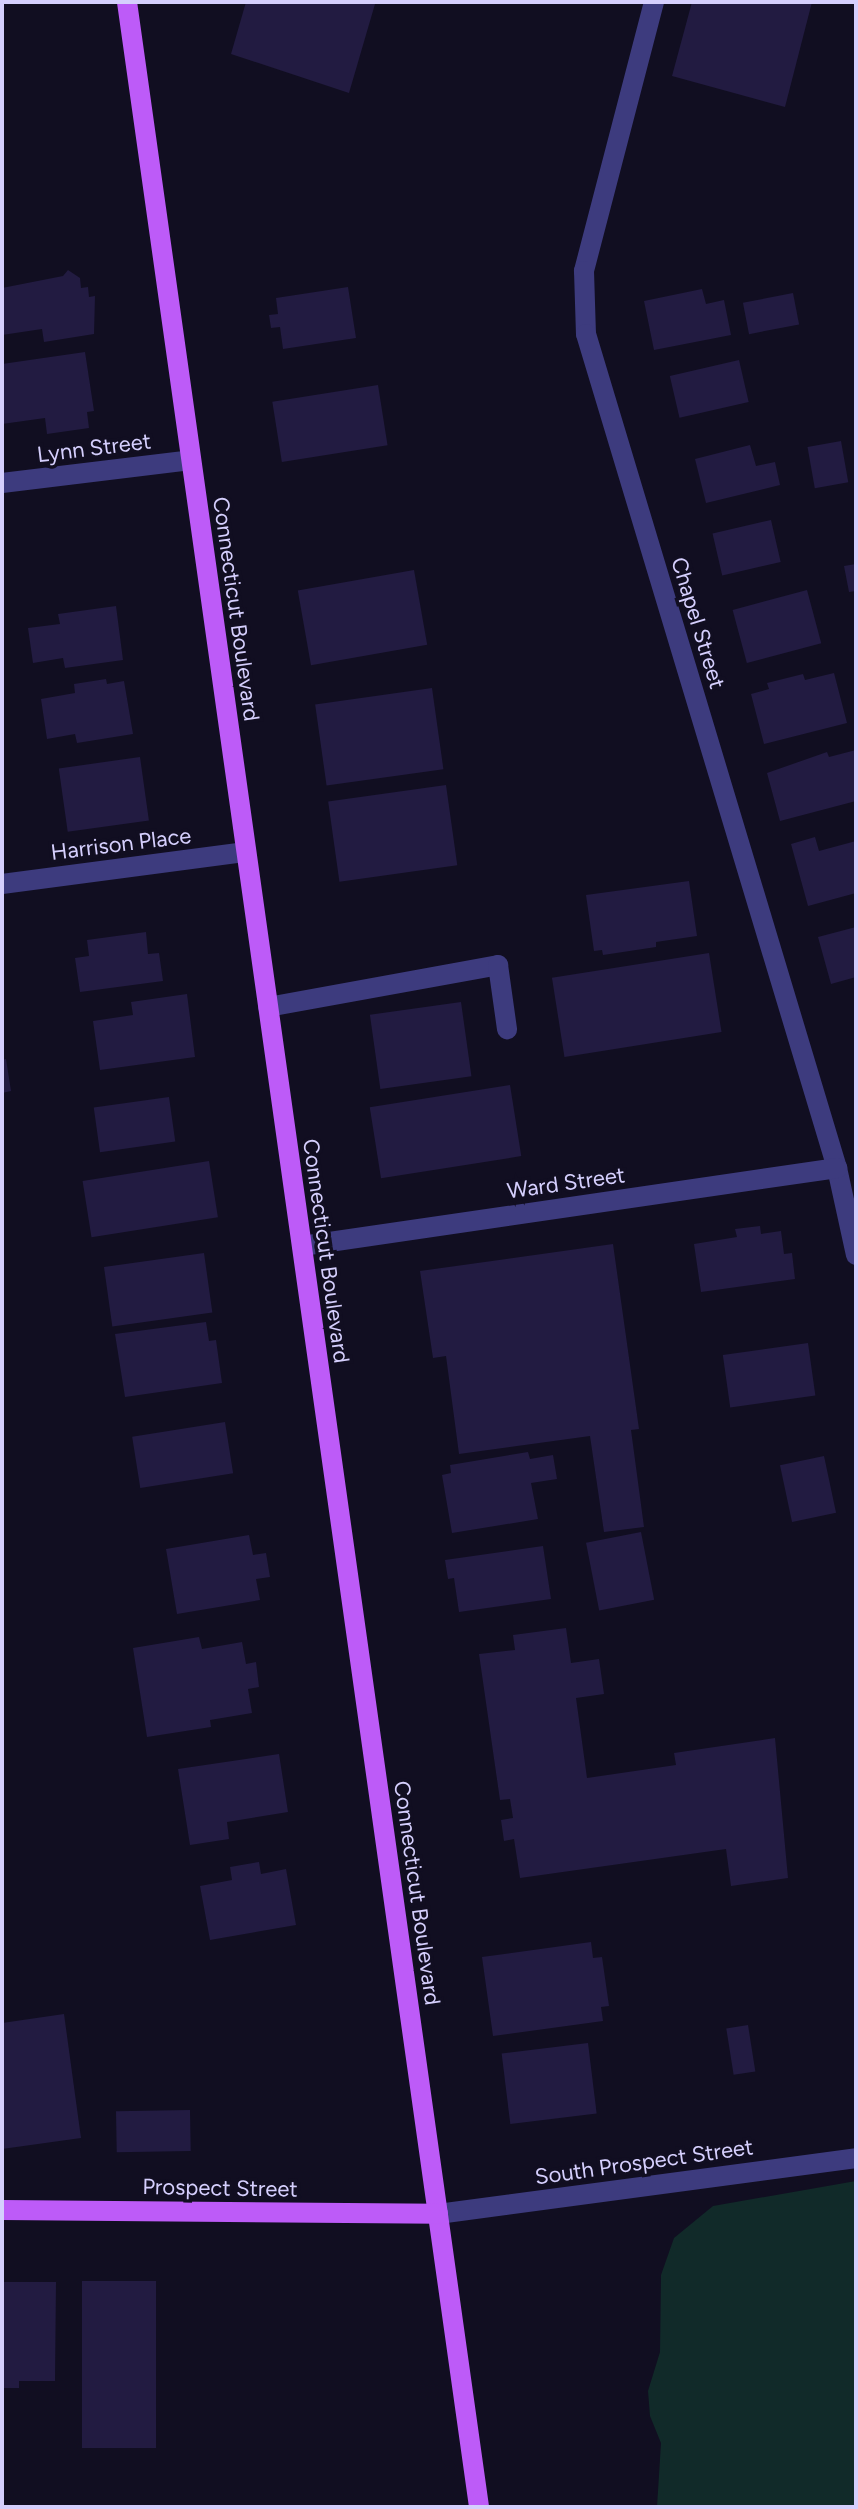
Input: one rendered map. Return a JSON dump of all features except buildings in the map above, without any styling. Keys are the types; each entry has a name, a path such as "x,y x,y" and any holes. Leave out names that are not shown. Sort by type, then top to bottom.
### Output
{"main road":[{"name":"Connecticut Boulevard","path":"127,2 479,2507"},
{"name":"Prospect Street","path":"2,2210 438,2214"}],"street":[{"name":"Chapel Street","path":"654,2 584,271 586,334 837,1168 856,1255"},
{"name":"Lynn Street","path":"2,483 191,460"},
{"name":"Harrison Place","path":"2,884 246,852"},
{"path":"268,1007 498,965 507,1029"},
{"name":"Ward Street","path":"302,1246 837,1168"},
{"name":"South Prospect Street","path":"438,2214 856,2158"}],"green space":[{"path":"856,2181 856,2507 657,2507 661,2443 650,2416 648,2391 660,2352 661,2275 674,2238 713,2206"}]}
